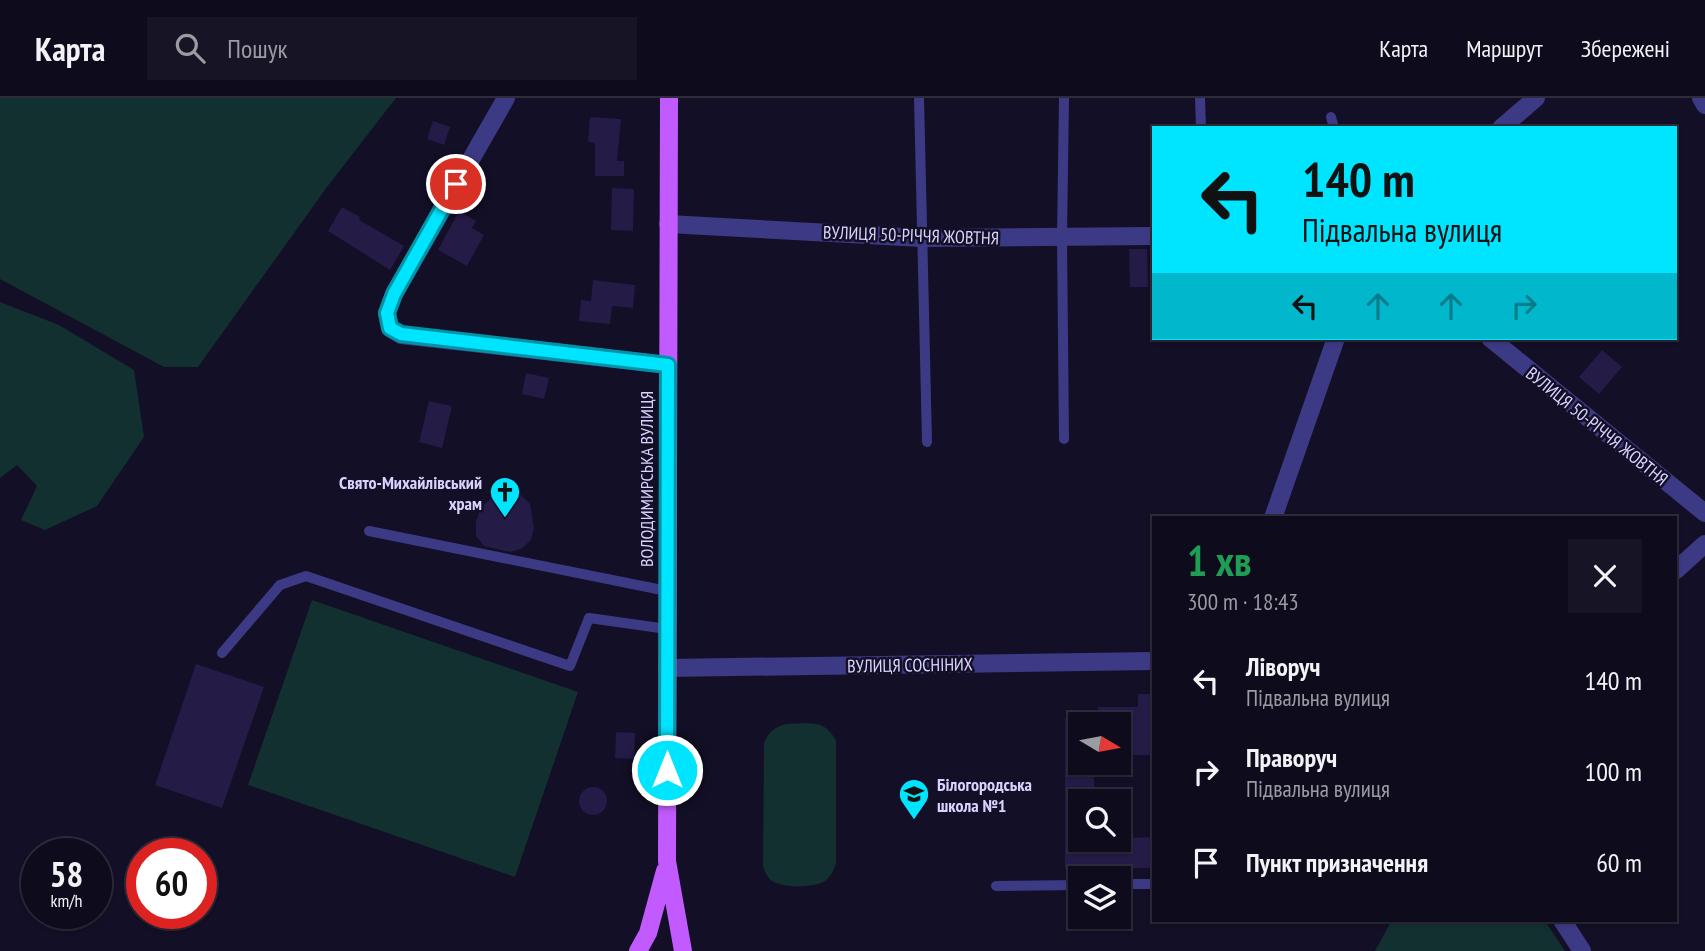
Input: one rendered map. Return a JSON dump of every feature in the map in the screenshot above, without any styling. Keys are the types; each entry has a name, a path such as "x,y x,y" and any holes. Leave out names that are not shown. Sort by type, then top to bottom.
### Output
{"main road":[{"name":"ВОЛОДИМИРСЬКА ВУЛИЦЯ","path":"669,98 667,861 683,951"},
{"name":"ВОЛОДИМИРСЬКА ВУЛИЦЯ","path":"638,951 648,933 658,903 667,861"}],"street":[{"path":"506,98 394,294 387,313 390,328 401,334 668,365"},
{"path":"1502,126 1536,98"},
{"path":"1701,98 1705,105"},
{"name":"ВУЛИЦЯ 50-РІЧЧЯ ЖОВТНЯ","path":"668,224 922,238 1152,236"},
{"path":"1274,516 1334,340"},
{"name":"ВУЛИЦЯ 50-РІЧЧЯ ЖОВТНЯ","path":"1492,340 1705,513"},
{"path":"1677,569 1705,544"},
{"name":"ВУЛИЦЯ СОСНІНИХ","path":"667,668 1152,661"},
{"path":"1563,922 1582,951"}],"lane":[{"path":"919,98 927,442"},
{"path":"1063,98 1065,439"},
{"path":"1200,98 1200,126"},
{"path":"369,531 667,591"},
{"path":"222,653 280,585 306,576 570,666 589,618 667,629"},
{"path":"1131,884 1152,884"},
{"path":"996,886 1068,885"}],"green space":[{"path":"0,98 396,98 327,187 198,367 164,367 0,279"},
{"path":"0,302 59,325 134,370 144,437 97,506 45,530 21,520 37,486 17,465 0,478"},
{"path":"312,600 578,692 515,877 248,785"},
{"path":"809,723 821,726 832,734 836,741 836,864 828,879 812,885 790,886 777,883 769,878 763,866 764,743 772,730 786,724"},
{"path":"1391,922 1546,922 1565,951 1375,951"}],"building":[{"path":"590,117 621,119 617,161 624,161 624,176 595,176 595,143 588,142"},
{"path":"433,121 450,127 444,145 427,139"},
{"path":"612,188 634,189 633,231 611,230"},
{"path":"342,207 404,246 390,270 328,231"},
{"path":"459,211 476,221 472,228 484,235 467,266 438,250"},
{"path":"1129,249 1147,249 1148,287 1130,287"},
{"path":"593,280 635,285 633,308 612,306 610,324 579,321 581,300 591,301"},
{"path":"1602,350 1622,367 1599,394 1579,377"},
{"path":"526,373 549,378 544,399 522,394"},
{"path":"429,401 452,406 442,448 419,442"},
{"name":"Свято-Михайлівський храм","path":"517,491 530,504 534,528 531,540 521,549 510,552 484,546 476,536 476,522 481,507 496,494"},
{"path":"196,664 264,687 222,808 155,785"},
{"path":"1138,694 1152,694 1152,755 1131,755 1131,712 1098,712 1098,707 1138,707"},
{"path":"1065,718 1068,718 1068,775 1094,775 1094,789 1068,789 1068,852 1131,852 1131,838 1152,837 1152,868 1068,866 1065,869"},
{"path":"616,732 635,733 634,759 615,758"},
{"path":"593,787 603,791 607,801 603,811 593,815 583,811 579,801 583,791"}],"place":[{"name":"Свято-Михайлівський храм","path":"505,519"},
{"name":"Білогородська школа №1","path":"914,821"}],"route":[{"path":"456,184 394,294 387,313 390,328 401,334 668,365 667,770"}]}
